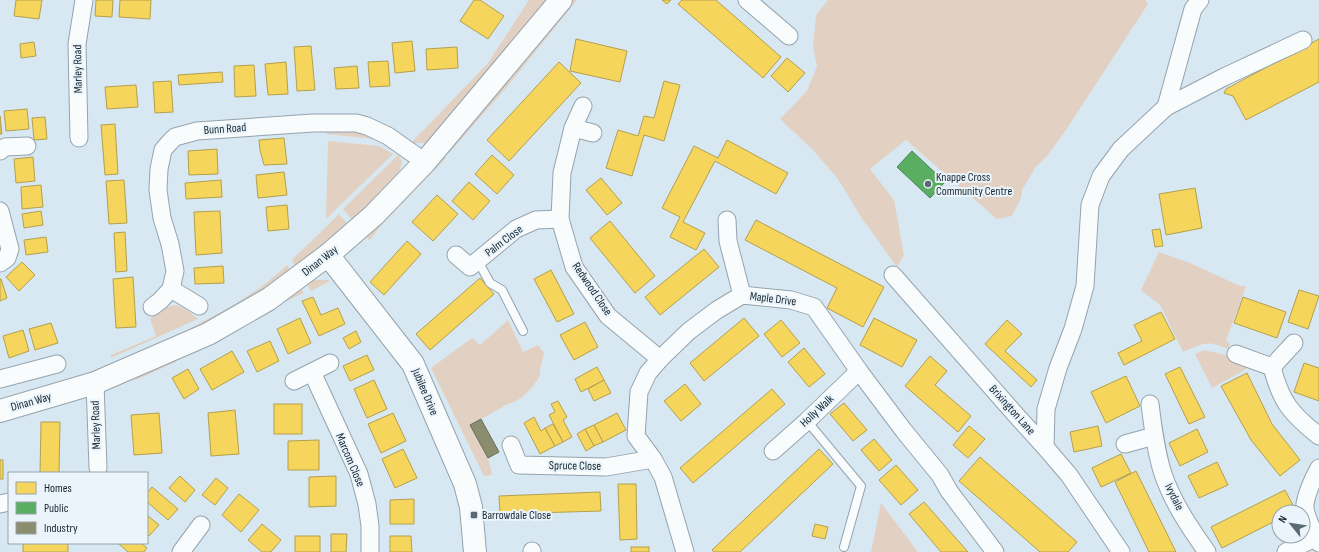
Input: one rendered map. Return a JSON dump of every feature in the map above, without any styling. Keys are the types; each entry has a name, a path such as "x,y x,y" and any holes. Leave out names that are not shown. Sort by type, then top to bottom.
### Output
{"street":[{"name":"Marley Road","path":"79,138 77,44 84,0"},
{"name":"Dinan Way","path":"0,411 95,383 208,334 269,299 328,255 374,215 425,162 561,0"},
{"path":"746,0 789,36"},
{"path":"1166,108 1193,9 1200,0"},
{"path":"1046,447 1046,409 1058,368 1073,329 1084,286 1090,205 1101,176 1121,149 1166,108 1224,77 1303,40"},
{"name":"Redwood Close","path":"583,106 573,128 562,173 560,219 574,267 608,316 660,359"},
{"name":"Bunn Road","path":"171,289 175,271 170,244 162,218 158,190 159,169 164,150 176,137 197,131 350,122 367,126 388,136 425,162"},
{"path":"573,128 593,134"},
{"path":"0,151 5,147 27,146"},
{"path":"0,211 10,249 7,258 0,263"},
{"name":"Palm Close","path":"456,254 470,267 516,229 536,220 560,219"},
{"path":"727,220 728,241 742,295"},
{"name":"Jubilee Drive","path":"328,255 413,364 465,484 471,507 474,552"},
{"name":"Brixington Lane","path":"893,275 1015,414 1046,447 1069,476 1121,552"},
{"path":"152,307 171,289 199,306"},
{"name":"Maple Drive","path":"684,552 663,477 653,459 636,436 640,392 648,373 689,331 711,314 742,295 791,300 814,307 904,431 940,474 949,491 995,552"},
{"path":"1272,367 1294,344"},
{"path":"1236,354 1272,367"},
{"path":"294,381 330,363"},
{"path":"0,379 57,364"},
{"path":"1272,367 1281,395 1293,414 1319,436"},
{"name":"Holly Walk","path":"773,451 859,371"},
{"name":"Marcom Close","path":"312,372 359,474 367,504 370,526 370,552"},
{"name":"Marley Road","path":"95,383 98,468"},
{"name":"Ivydale","path":"1150,404 1154,436 1163,474 1174,500 1192,531 1207,552"},
{"path":"1125,444 1154,436"},
{"name":"Spruce Close","path":"511,445 519,465 606,467 653,459"},
{"path":"1286,552 1318,540 1308,518 1305,504 1310,485 1319,468"},
{"path":"185,551 201,525"}],"lane":[{"path":"478,261 490,282 502,290 523,331"},
{"path":"807,421 861,486 844,547"}],"shaded area":[{"path":"529,0 549,0 428,143 411,143 488,63"},
{"path":"573,0 577,0 507,87 449,153 448,151"},
{"path":"828,0 1145,0 1148,4 1066,130 1047,156 1035,168 1022,190 1021,198 1012,216 997,219 906,140 870,169 894,200 904,255 897,267 861,217 838,179 812,149 780,119 807,91 817,66 813,47 816,15"},
{"path":"342,128 374,136 374,139 326,134 329,130"},
{"path":"328,141 379,146 393,154 326,219"},
{"path":"398,155 402,161 398,178 354,222 343,209"},
{"path":"443,156 446,158 379,228 370,240 365,237"},
{"path":"339,214 350,226 296,269 292,260"},
{"path":"1159,252 1190,263 1240,286 1246,286 1226,341 1230,343 1228,349 1215,344 1206,344 1196,346 1183,352 1160,305 1141,290"},
{"path":"287,265 291,272 226,313 168,343 168,340 230,307 260,288"},
{"path":"313,280 330,281 311,291 306,283"},
{"path":"301,288 304,293 280,304 206,347 204,345"},
{"path":"175,305 185,309 198,319 111,358 111,355 156,336 150,319 165,308"},
{"path":"508,320 523,352 538,345 544,353 540,376 523,397 470,425 488,458 492,475 484,476 431,368 472,338 480,345"},
{"path":"1204,350 1226,355 1249,364 1245,370 1212,388 1195,354"},
{"path":"175,360 176,362 136,380 134,377"},
{"path":"881,503 918,552 871,552"}],"building: Homes":[{"path":"16,0 42,0 39,19 14,16"},
{"path":"96,0 113,0 112,17 95,16"},
{"path":"120,0 151,0 150,19 119,17"},
{"path":"474,0 480,0 504,16 488,39 460,21"},
{"path":"662,0 671,0 667,4"},
{"path":"682,0 716,0 781,57 763,78 678,4"},
{"path":"576,39 627,51 620,82 570,71"},
{"path":"1319,39 1319,82 1246,120 1233,96 1224,93 1226,89"},
{"path":"412,41 415,71 395,73 392,43"},
{"path":"34,42 36,56 21,58 20,44"},
{"path":"311,46 315,90 297,91 294,47"},
{"path":"457,47 458,68 427,70 426,49"},
{"path":"787,58 805,73 788,92 771,76"},
{"path":"388,61 390,86 370,87 368,62"},
{"path":"286,62 288,94 268,95 265,64"},
{"path":"559,62 581,83 509,161 487,140"},
{"path":"254,65 256,96 235,97 234,66"},
{"path":"357,66 359,88 336,89 334,68"},
{"path":"222,72 223,82 179,85 178,75"},
{"path":"171,81 173,112 155,113 153,82"},
{"path":"664,81 680,85 664,141 644,135 632,176 606,168 618,130 638,136 644,116 654,118"},
{"path":"136,85 138,107 107,109 105,87"},
{"path":"27,109 29,129 6,131 4,111"},
{"path":"0,116 2,134 0,134"},
{"path":"45,117 47,139 34,140 32,118"},
{"path":"115,124 118,174 105,175 101,125"},
{"path":"284,138 287,164 264,165 259,140"},
{"path":"727,140 788,173 776,194 715,161 683,222 705,233 696,250 670,237 680,217 662,208 694,146 718,158"},
{"path":"217,149 218,174 189,175 188,151"},
{"path":"492,155 514,175 497,194 475,174"},
{"path":"33,157 35,181 16,183 14,159"},
{"path":"284,172 287,195 258,198 256,175"},
{"path":"601,178 622,203 607,215 586,190"},
{"path":"124,180 127,223 109,224 106,181"},
{"path":"221,180 222,197 186,199 185,183"},
{"path":"469,182 490,201 473,220 452,201"},
{"path":"41,185 43,207 22,209 21,187"},
{"path":"1195,188 1202,228 1166,235 1159,194"},
{"path":"437,195 458,214 433,241 412,222"},
{"path":"287,205 289,229 268,231 266,207"},
{"path":"41,211 43,225 24,228 22,214"},
{"path":"220,211 222,253 196,255 194,212"},
{"path":"756,220 884,287 863,327 827,308 837,288 745,240"},
{"path":"610,221 655,276 635,293 590,238"},
{"path":"1160,229 1163,246 1155,247 1152,230"},
{"path":"125,232 127,271 116,272 114,233"},
{"path":"46,237 48,252 26,255 24,240"},
{"path":"407,241 421,254 384,295 370,282"},
{"path":"704,249 719,267 660,315 645,297"},
{"path":"22,262 35,275 19,291 6,277"},
{"path":"223,266 224,283 195,284 194,268"},
{"path":"551,270 574,314 557,322 534,279"},
{"path":"133,277 136,327 116,328 113,279"},
{"path":"480,278 494,294 430,350 416,334"},
{"path":"0,279 7,298 0,301"},
{"path":"1299,290 1319,296 1308,329 1288,322"},
{"path":"313,297 321,315 338,308 345,324 319,336 302,301"},
{"path":"1243,297 1286,312 1277,338 1234,323"},
{"path":"1161,312 1175,339 1124,365 1118,353 1142,341 1134,325"},
{"path":"300,318 311,343 288,354 277,329"},
{"path":"744,318 759,336 704,381 690,363"},
{"path":"874,318 917,340 902,367 860,345"},
{"path":"781,320 800,343 782,357 764,334"},
{"path":"1007,320 1022,334 1005,351 1037,380 1031,387 985,344"},
{"path":"585,322 598,347 574,360 560,335"},
{"path":"51,323 58,343 35,350 29,329"},
{"path":"23,330 29,351 9,358 3,336"},
{"path":"356,331 361,342 349,349 343,338"},
{"path":"270,341 279,361 257,372 247,351"},
{"path":"804,348 825,374 809,387 788,362"},
{"path":"232,351 244,372 212,390 200,369"},
{"path":"367,355 374,370 350,381 343,366"},
{"path":"930,356 947,371 935,385 971,416 958,432 905,386"},
{"path":"1304,363 1319,368 1319,401 1294,392"},
{"path":"597,367 604,380 581,392 575,379"},
{"path":"1180,367 1205,417 1189,424 1165,374"},
{"path":"188,369 199,389 184,399 172,378"},
{"path":"1247,373 1272,424 1300,460 1280,476 1251,440 1221,386"},
{"path":"1126,376 1140,406 1106,423 1091,392"},
{"path":"374,380 387,409 367,418 354,389"},
{"path":"604,380 611,393 594,401 588,389"},
{"path":"685,384 701,404 681,421 664,401"},
{"path":"772,389 785,404 693,483 680,468"},
{"path":"558,401 567,417 563,420 572,437 563,442 549,415 555,412 551,404"},
{"path":"844,403 867,430 853,441 830,414"},
{"path":"274,404 302,404 302,434 274,434"},
{"path":"235,410 239,454 211,456 208,413"},
{"path":"159,413 162,453 134,455 131,415"},
{"path":"393,413 406,441 381,453 368,424"},
{"path":"617,413 626,430 603,442 594,425"},
{"path":"534,417 541,431 545,428 555,446 540,454 524,423"},
{"path":"41,422 60,422 59,472 40,472"},
{"path":"553,424 563,442 555,446 545,428"},
{"path":"594,425 603,442 594,446 585,429"},
{"path":"969,426 985,439 968,458 953,445"},
{"path":"1098,426 1102,446 1074,452 1070,432"},
{"path":"585,429 594,446 586,451 577,434"},
{"path":"1197,429 1208,452 1180,466 1169,443"},
{"path":"874,439 892,460 879,471 861,450"},
{"path":"319,440 319,470 288,470 288,441"},
{"path":"403,449 417,478 395,488 382,459"},
{"path":"819,449 833,464 740,552 714,552 712,550"},
{"path":"1121,454 1131,473 1101,487 1092,468"},
{"path":"980,457 1077,542 1068,552 1040,552 959,481"},
{"path":"0,460 3,460 3,479 0,479"},
{"path":"1217,462 1228,485 1199,498 1188,476"},
{"path":"896,465 918,490 901,505 879,480"},
{"path":"1136,471 1176,552 1149,552 1115,482"},
{"path":"180,476 195,490 185,502 169,488"},
{"path":"336,476 336,506 309,507 309,477"},
{"path":"216,478 228,488 215,505 202,495"},
{"path":"618,484 636,484 637,539 620,540"},
{"path":"152,487 178,509 168,520 148,503 148,492"},
{"path":"1285,490 1292,504 1271,504 1271,523 1222,548 1211,527"},
{"path":"600,492 601,511 500,514 499,496"},
{"path":"239,494 259,510 241,532 222,515"},
{"path":"414,499 414,524 390,524 390,500"},
{"path":"924,502 968,552 941,552 909,514"},
{"path":"148,516 159,525 149,536 148,535"},
{"path":"262,524 281,540 271,552 262,552 248,540"},
{"path":"815,524 828,527 825,539 812,536"},
{"path":"331,534 347,534 346,552 331,552"},
{"path":"295,536 320,536 320,552 295,552"},
{"path":"390,536 411,536 412,552 390,552"},
{"path":"23,544 68,544 68,552 23,552"},
{"path":"119,544 142,544 147,548 144,552 128,552"},
{"path":"631,547 649,547 649,552 631,552"}],"building: Public":[{"path":"912,151 945,182 930,198 897,167"}],"building: Industry":[{"path":"481,419 499,452 488,458 470,425"}],"place":[{"name":"Knappe Cross Community Centre","path":"928,184"},
{"name":"Barrowdale Close","path":"474,515"}]}
